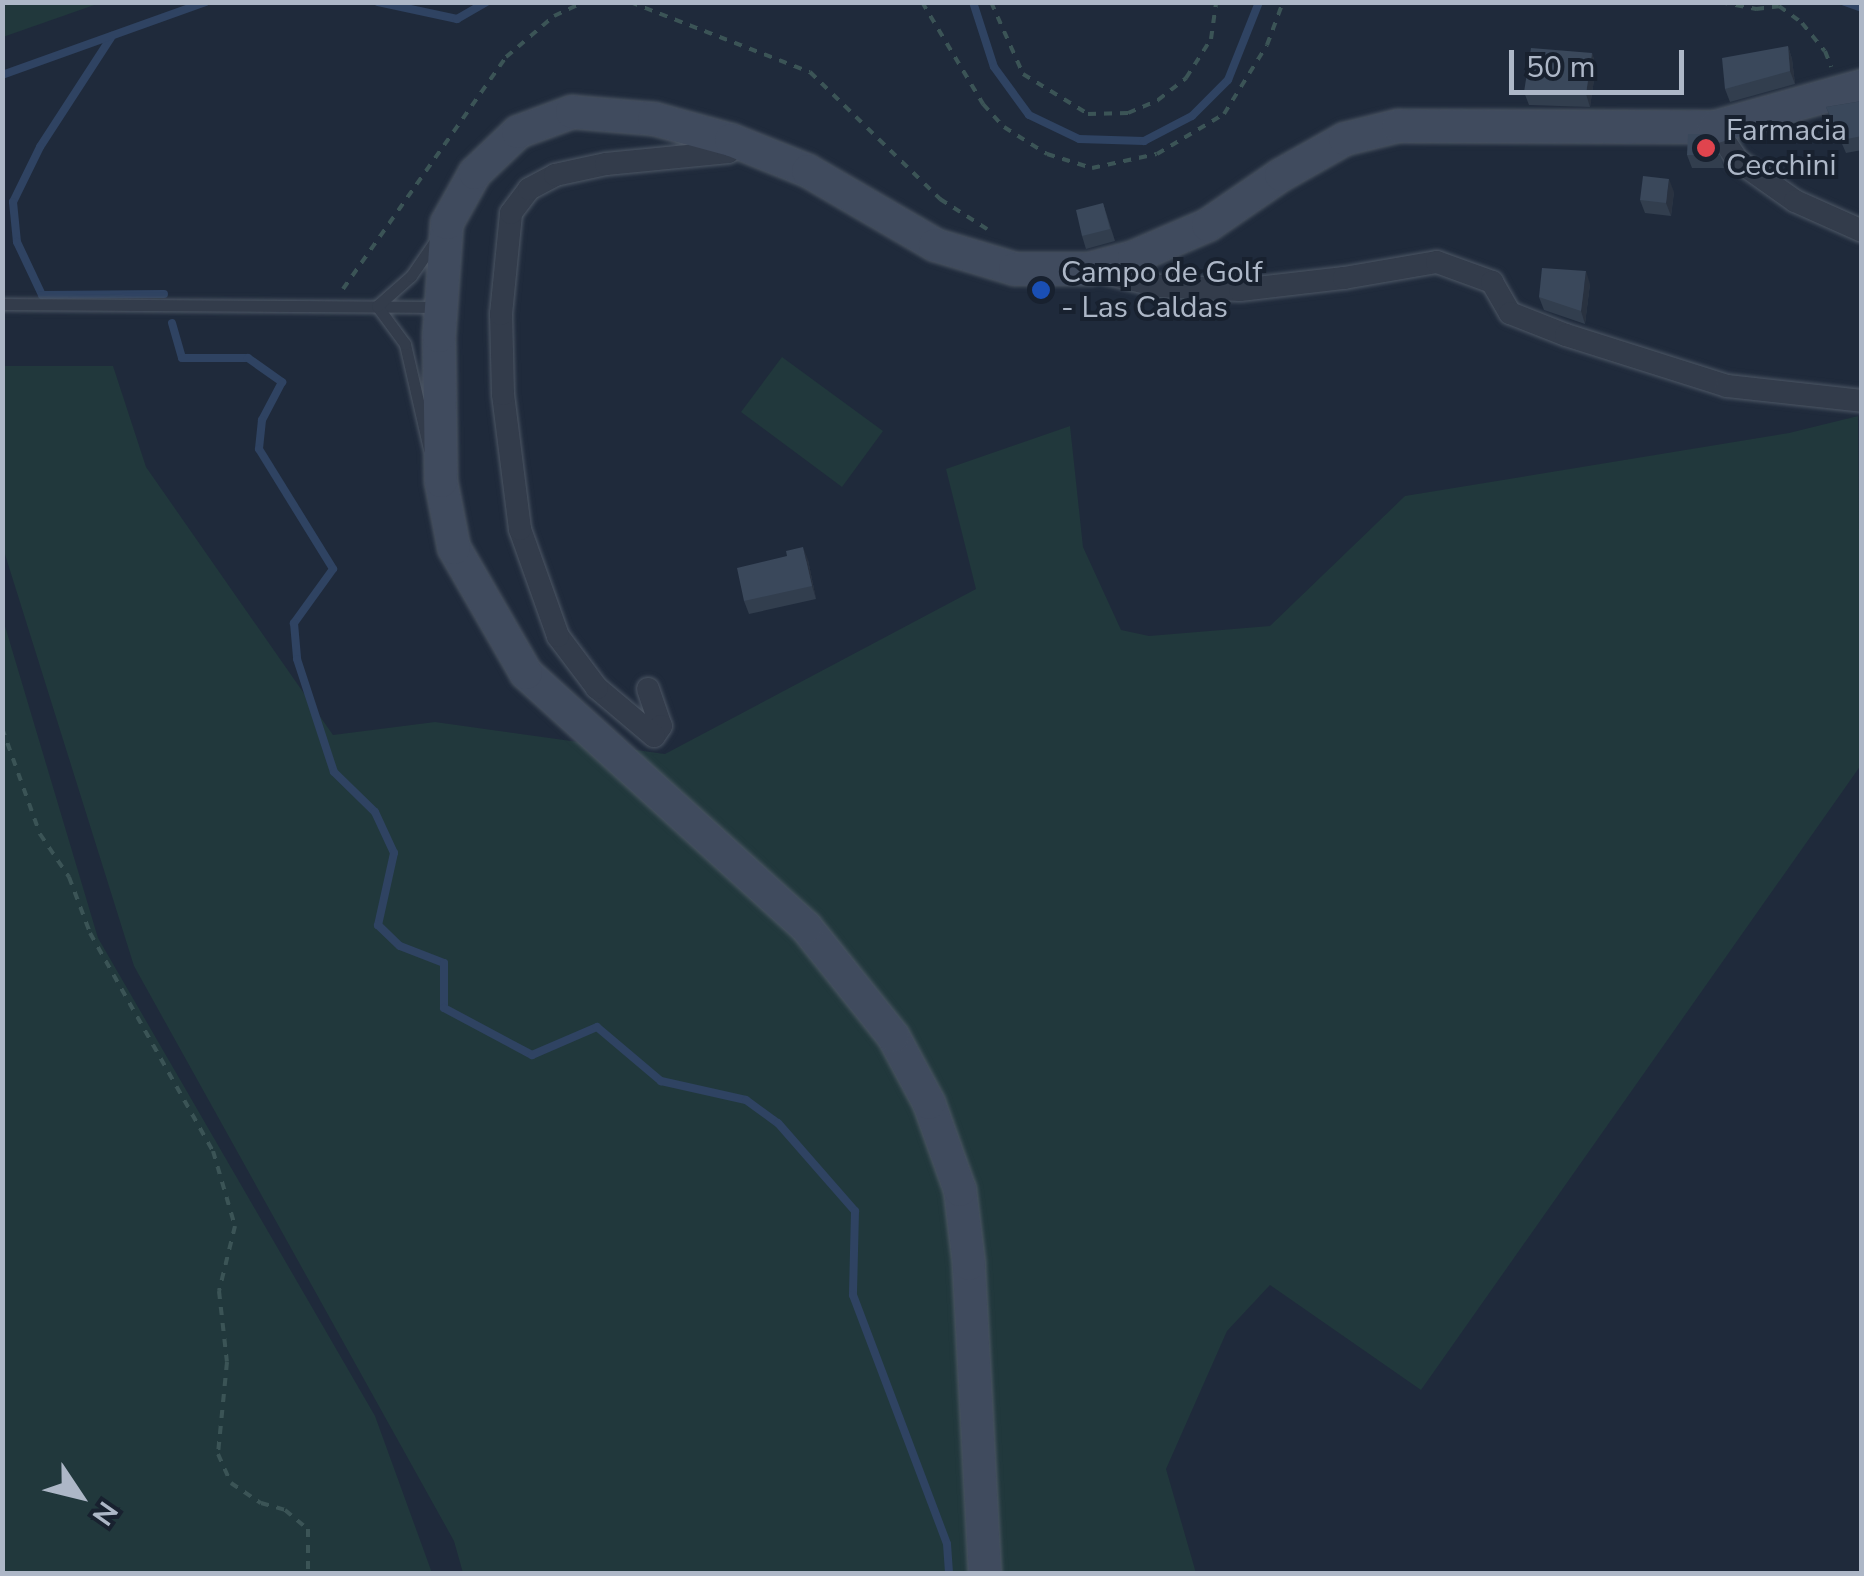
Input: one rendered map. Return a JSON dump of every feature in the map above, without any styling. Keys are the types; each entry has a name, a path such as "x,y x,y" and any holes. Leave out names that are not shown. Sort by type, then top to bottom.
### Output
{"street":[{"path":"1089,269 1134,257 1208,225 1280,175 1345,139 1398,126 1715,127 1850,89"},
{"path":"984,1574 969,1264 960,1190 928,1104 894,1036 806,927 526,672 454,548 440,481 442,307 447,223 475,174 518,132 572,112 654,119 739,143 808,171 935,246 1015,269 1089,269 1159,286 1240,290 1436,262 1492,282 1510,312 1566,335 1726,386 1862,401"},
{"path":"1715,127 1737,160 1795,201 1862,231"},
{"path":"648,689 661,726 654,736 597,688 558,636 520,529 502,394 501,314 511,213 528,189 555,175 606,164 728,152 739,143"}],"lane":[{"path":"377,306 411,276 447,223"},
{"path":"2,304 442,307"},
{"path":"377,306 405,344 415,375 422,431 440,481"}],"path":[{"path":"328,290 344,290 506,56 554,16 584,2"},
{"path":"630,2 810,72 940,199 987,230"},
{"path":"922,2 983,104 1004,127 1047,154 1092,168 1157,154 1224,114 1267,45 1283,2"},
{"path":"991,2 1023,74 1057,99 1088,114 1128,113 1158,100 1186,78 1211,38 1216,2"},
{"path":"1720,2 1756,9 1780,4 1802,23 1850,89"},
{"path":"2,728 40,834 69,877 90,933 213,1151 235,1226 219,1292 227,1362 218,1454 231,1483 261,1503 284,1510 308,1529 308,1574"}],"green space":[{"path":"3,2 100,2 100,3 3,37"},
{"path":"782,357 883,431 842,487 741,412"},
{"path":"2,366 113,366 146,467 333,735 435,722 665,754 976,589 946,469 1070,426 1083,547 1121,630 1149,636 1270,626 1405,496 1789,433 1858,416 1861,765 1421,1390 1270,1285 1227,1331 1166,1469 1196,1573 463,1573 454,1541 134,966 3,548"},
{"path":"2,616 98,938 375,1416 432,1573 3,1573"}],"building":[{"path":"1788,46 1790,71 1725,89 1722,58"},
{"path":"1531,48 1592,53 1586,94 1524,92"},
{"path":"1862,101 1862,136 1842,140 1826,107"},
{"path":"1688,134 1706,134 1720,155 1687,155"},
{"path":"1643,176 1669,179 1666,203 1640,200"},
{"path":"1103,203 1110,229 1082,236 1076,210"},
{"path":"1542,268 1586,271 1581,311 1539,297"},
{"path":"803,547 812,586 744,601 737,568 787,556 786,551"}],"waterway":[{"path":"2,75 206,2"},
{"path":"378,2 457,19 487,2"},
{"path":"973,2 994,67 1029,115 1079,139 1144,141 1192,116 1228,80 1259,2"},
{"path":"1845,2 1862,8"},
{"path":"112,36 40,147 13,202 17,242 42,295 164,294"},
{"path":"172,323 182,358 248,358 282,382 262,420 259,449 333,569 294,623 297,659 334,772 375,812 394,853 378,925 400,946 444,963 444,1008 532,1055 597,1027 661,1081 746,1100 778,1123 855,1211 853,1295 947,1544 949,1574"}],"place":[{"name":"Farmacia Cecchini","path":"1706,148"},
{"name":"Campo de Golf - Las Caldas","path":"1041,290"}]}
